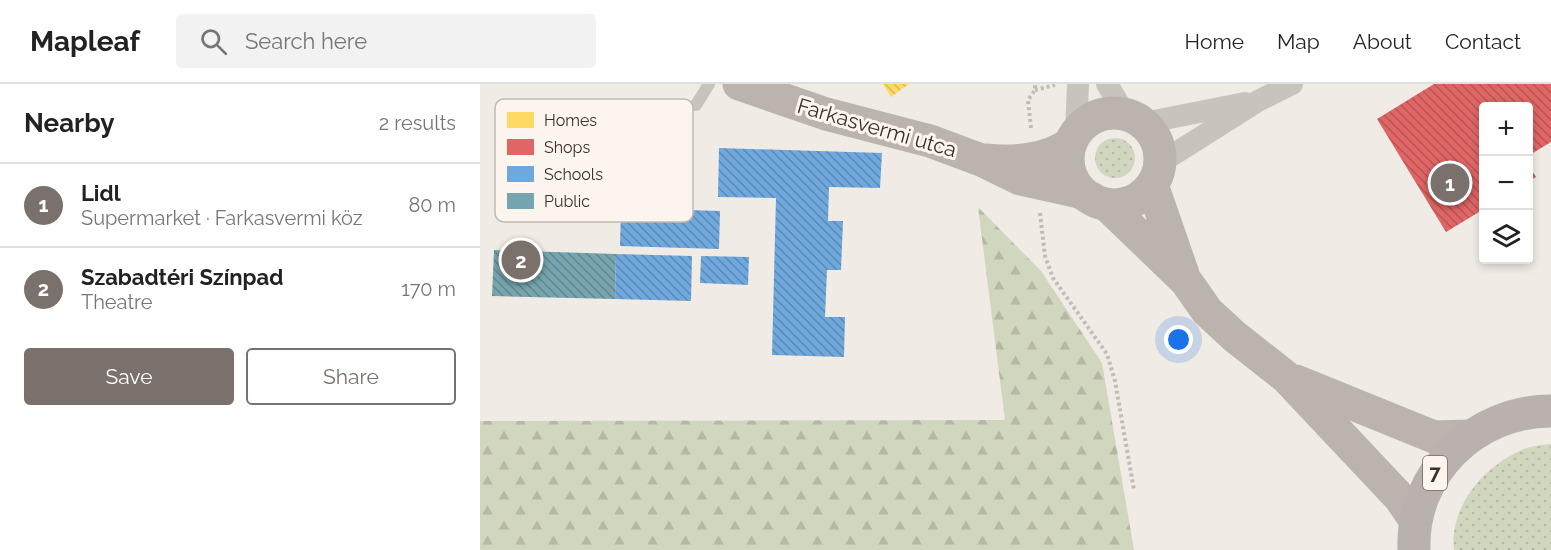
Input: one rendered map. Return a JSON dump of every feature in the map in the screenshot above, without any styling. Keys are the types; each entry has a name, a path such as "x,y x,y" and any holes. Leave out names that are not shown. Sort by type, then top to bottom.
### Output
{"main road":[{"name":"7","path":"1415,535 1432,476 1449,454 1488,424 1511,416 1551,411"}],"street":[{"name":"Farkasvermi utca","path":"739,84 804,107 930,141 981,160 1020,180 1079,192 1099,202"},
{"path":"1078,84 1074,138 1069,162 1074,181 1186,281 1208,310 1234,336 1286,377 1400,498 1415,535"},
{"path":"1107,84 1134,119 1153,134 1159,148 1156,174 1186,281"},
{"path":"1099,202 1132,201 1156,174 1258,101 1292,84"},
{"path":"1074,138 1086,123 1098,116 1134,119 1258,101"},
{"name":"Farkasvermi utca","path":"981,160 1023,160 1062,150 1074,138"},
{"path":"1286,377 1434,437 1470,436"}],"lane":[{"path":"696,105 709,84"}],"path":[{"path":"1035,90 1057,84"},
{"path":"1038,202 1045,256 1053,278 1107,354 1115,381 1134,490"}],"green space":[{"path":"1115,138 1129,144 1135,158 1129,172 1115,178 1101,172 1095,158 1101,144"},
{"path":"978,207 1041,271 1102,363 1134,550 480,550 480,421 1005,420"},
{"path":"1551,444 1551,550 1454,550 1457,518 1464,503 1483,476 1496,465 1524,449"}],"building: Homes":[{"path":"883,84 909,84 891,97"}],"building: Shops":[{"path":"1434,84 1551,84 1551,142 1533,153 1533,102 1479,102 1479,212 1446,232 1377,119"}],"building: Schools":[{"path":"719,148 882,153 880,188 829,187 828,221 843,221 841,270 827,270 825,317 845,317 844,357 772,355 776,198 718,197"},
{"path":"693,210 720,211 719,249 620,246 621,222 693,222"},
{"path":"616,254 692,256 691,301 615,299"},
{"path":"701,256 749,257 748,285 700,283"}],"building: Public":[{"path":"494,250 616,254 615,299 492,296"}],"place":[{"name":"Lidl","path":"1450,183"},
{"name":"Szabadtéri Színpad","path":"521,260"}]}
